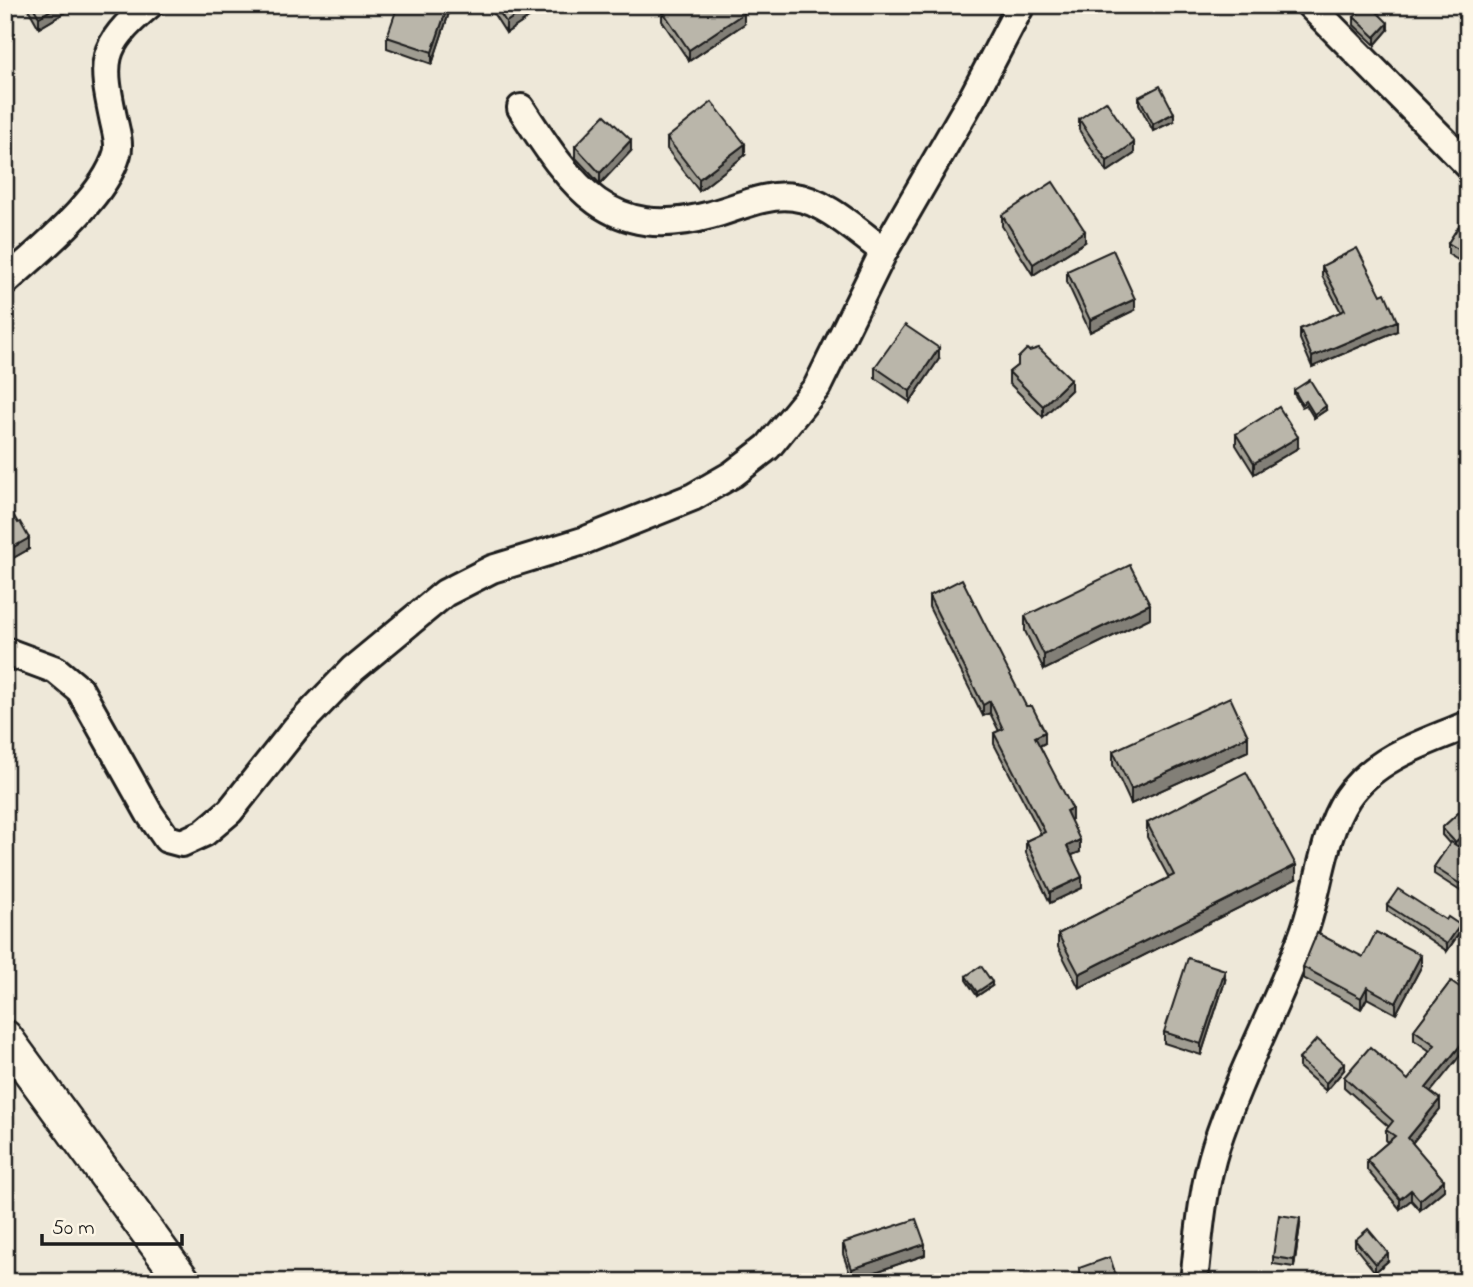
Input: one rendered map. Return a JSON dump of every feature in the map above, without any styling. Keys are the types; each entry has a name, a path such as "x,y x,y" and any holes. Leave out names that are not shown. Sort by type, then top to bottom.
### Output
{"main road":[{"path":"5,1037 184,1282"}],"street":[{"path":"5,282 57,234 103,185 118,152 104,78 107,54 127,24 149,5"},
{"path":"5,651 57,670 80,690 149,813 167,839 182,843 204,833 230,811 296,728 353,669 445,593 492,569 583,541 693,497 733,474 768,447 817,387 884,251 974,94 1021,5"},
{"path":"1310,5 1468,165"},
{"path":"521,108 555,160 587,194 614,214 648,222 689,221 768,198 794,197 821,204 884,251"},
{"path":"1194,1282 1203,1198 1216,1146 1306,927 1332,826 1348,797 1376,768 1416,746 1468,725"}],"building":[{"path":"32,5 59,5 39,17"},
{"path":"398,5 448,5 432,52 387,37"},
{"path":"495,5 531,5 506,22"},
{"path":"669,5 739,5 744,13 689,50 662,10"},
{"path":"1366,5 1370,5 1388,23 1375,37 1354,17"},
{"path":"1160,86 1174,113 1153,124 1139,97"},
{"path":"1106,101 1134,143 1107,161 1079,119"},
{"path":"712,102 745,144 699,179 667,138"},
{"path":"605,115 631,140 600,173 575,146"},
{"path":"1053,182 1085,231 1033,264 1002,215"},
{"path":"1468,212 1468,255 1448,243"},
{"path":"1357,248 1381,295 1385,293 1397,321 1312,357 1300,329 1345,310 1322,266"},
{"path":"1113,250 1135,299 1090,320 1067,271"},
{"path":"905,325 939,348 910,391 875,367"},
{"path":"1039,348 1071,379 1043,406 1009,372 1018,365 1018,358 1027,349 1029,351"},
{"path":"1310,380 1326,406 1314,414 1306,401 1302,404 1294,390"},
{"path":"1279,407 1298,437 1254,463 1236,434"},
{"path":"5,501 29,538 8,550 5,545"},
{"path":"1130,565 1150,604 1044,655 1025,616"},
{"path":"962,579 1026,706 1032,706 1045,732 1035,737 1072,808 1066,811 1080,840 1067,846 1082,877 1050,892 1026,841 1045,832 994,733 1003,729 990,701 983,705 929,596"},
{"path":"1230,697 1248,736 1131,789 1113,751"},
{"path":"1246,772 1296,865 1079,974 1058,934 1174,875 1147,823"},
{"path":"1468,804 1468,831 1455,842 1442,828"},
{"path":"1451,842 1468,853 1468,889 1434,867"},
{"path":"1398,889 1446,920 1448,917 1460,925 1447,944 1387,905"},
{"path":"1376,932 1421,955 1396,1003 1367,987 1361,998 1303,967 1317,933 1363,957"},
{"path":"1188,958 1225,970 1201,1044 1164,1032"},
{"path":"981,966 992,982 977,992 966,976"},
{"path":"1451,981 1468,993 1468,1036 1426,1088 1440,1099 1408,1138 1444,1180 1420,1200 1411,1190 1400,1199 1367,1160 1395,1136 1386,1130 1393,1121 1344,1077 1370,1047 1408,1080 1435,1045 1414,1030"},
{"path":"1317,1039 1344,1063 1326,1083 1299,1059"},
{"path":"1279,1215 1300,1218 1294,1260 1273,1257"},
{"path":"916,1219 925,1244 852,1269 843,1243"},
{"path":"1368,1229 1388,1253 1375,1264 1355,1240"},
{"path":"1110,1257 1118,1282 1084,1282 1079,1268"}]}
